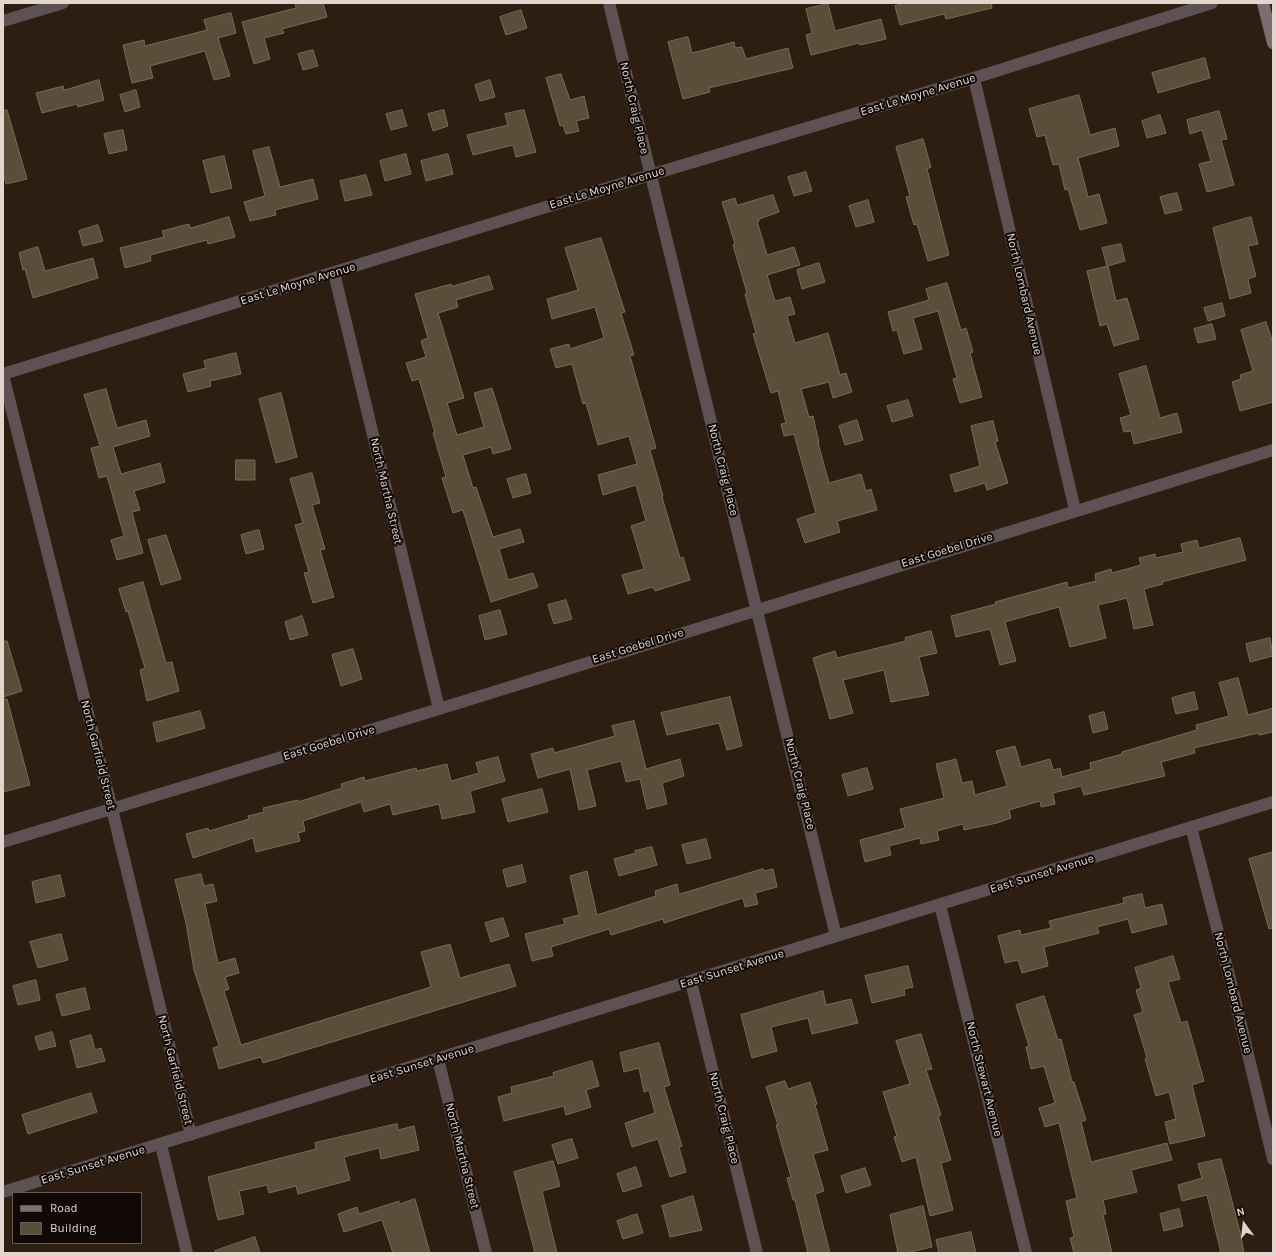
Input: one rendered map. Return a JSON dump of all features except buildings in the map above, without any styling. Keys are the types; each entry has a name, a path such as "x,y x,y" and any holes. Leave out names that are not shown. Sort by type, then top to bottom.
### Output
{"street":[{"path":"3,21 63,3"},
{"name":"North Craig Place","path":"609,3 836,936"},
{"name":"East Le Moyne Avenue","path":"3,374 650,175 974,78 1212,3"},
{"path":"1263,3 1273,43"},
{"name":"North Lombard Avenue","path":"974,78 1075,510"},
{"name":"North Martha Street","path":"334,273 439,709"},
{"name":"North Garfield Street","path":"3,374 112,809 191,1135"},
{"name":"East Goebel Drive","path":"3,842 439,709 1075,510 1273,450"},
{"name":"East Sunset Avenue","path":"3,1192 161,1145 1273,802"},
{"name":"North Lombard Avenue","path":"1190,827 1231,983 1273,1159"},
{"name":"North Stewart Avenue","path":"940,905 1026,1253"},
{"name":"North Craig Place","path":"691,982 757,1253"},
{"name":"North Martha Street","path":"438,1059 486,1253"},
{"path":"161,1145 187,1253"}]}
